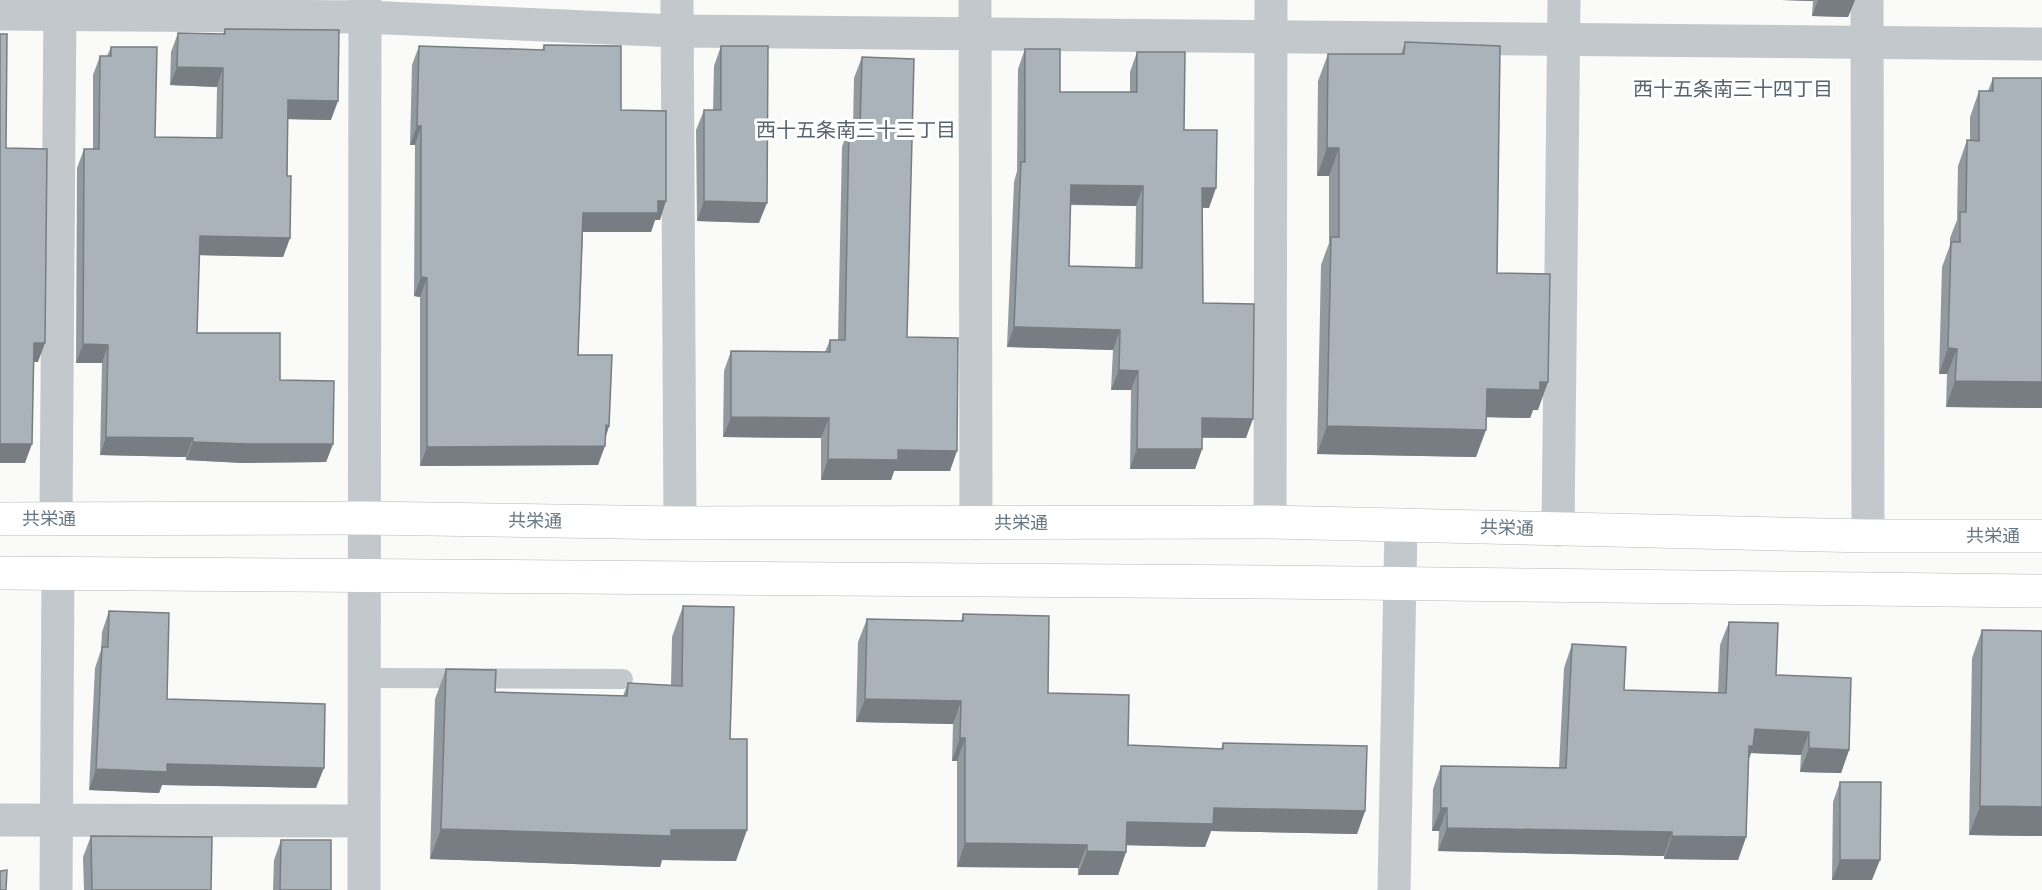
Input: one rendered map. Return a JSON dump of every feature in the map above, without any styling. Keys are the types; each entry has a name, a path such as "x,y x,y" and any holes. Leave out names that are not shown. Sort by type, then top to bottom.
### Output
{"street":[{"path":"975,0 976,523"},
{"path":"1270,522 1271,0"},
{"path":"1558,530 1564,0"},
{"path":"1868,0 1869,536"},
{"path":"0,14 60,7 365,8 676,15 976,33 2042,44"},
{"path":"56,519 60,7"},
{"path":"364,890 365,8"},
{"path":"676,15 680,523"},
{"name":"共栄通","path":"0,519 364,518 680,523 1270,522 1869,536 2042,536"},
{"path":"1394,890 1401,525"},
{"path":"0,573 365,574 2042,591"},
{"path":"56,890 58,573"},
{"path":"0,820 363,821"}],"lane":[{"path":"364,678 623,679"}],"building":[{"path":"225,29 339,30 338,101 288,100 287,176 291,176 290,238 200,236 197,333 280,333 280,380 334,381 333,444 250,444 193,442 193,438 106,437 108,345 83,344 84,149 99,149 100,56 111,56 111,47 157,47 155,137 222,138 223,68 177,67 178,33 225,34"},
{"path":"0,34 7,34 6,148 47,149 45,343 34,343 32,444 0,444"},
{"path":"1405,42 1500,46 1497,273 1550,274 1548,382 1540,382 1540,390 1487,389 1486,430 1327,426 1331,237 1339,237 1339,148 1327,148 1328,54 1404,54"},
{"path":"544,45 621,46 621,110 666,111 666,201 658,201 658,213 583,213 578,355 612,355 609,426 606,425 605,446 427,447 427,278 421,277 421,126 417,126 419,46 544,50"},
{"path":"721,46 768,46 767,203 704,201 704,110 721,110"},
{"path":"1025,49 1060,49 1060,92 1137,92 1137,52 1185,52 1184,130 1217,130 1216,188 1202,188 1203,303 1254,304 1253,419 1202,418 1202,449 1137,449 1138,371 1119,370 1120,330 1014,327 1021,162 1025,162","holes":["1071,185 1143,186 1142,268 1069,266"]},
{"path":"862,57 914,59 907,337 958,338 957,451 898,450 898,460 828,459 829,418 731,417 731,351 830,352 830,340 845,340 849,126 860,127"},
{"path":"1993,78 2042,78 2042,382 1955,381 1957,349 1948,348 1951,242 1960,242 1960,212 1966,212 1967,140 1979,141 1979,91 1993,91"},
{"path":"683,606 734,607 730,739 747,739 747,830 671,830 671,836 441,829 446,669 496,670 495,692 627,696 628,683 682,686"},
{"path":"109,611 169,613 167,699 325,704 324,768 167,764 167,772 96,769 102,647 108,647"},
{"path":"963,614 1049,616 1048,693 1129,695 1128,745 1223,749 1223,743 1367,746 1365,811 1214,808 1213,824 1127,822 1126,852 1087,851 1087,845 965,843 965,738 960,738 961,701 865,699 867,619 963,621"},
{"path":"1729,622 1778,623 1776,675 1851,678 1849,750 1809,748 1809,732 1755,729 1753,746 1749,746 1746,837 1672,836 1672,832 1447,828 1447,808 1441,808 1441,766 1566,768 1572,644 1626,647 1624,690 1726,693"},
{"path":"1982,630 2042,631 2042,807 1980,806"},
{"path":"1840,782 1881,782 1880,860 1840,860"},
{"path":"91,836 212,837 211,890 92,890"},
{"path":"281,840 331,840 331,890 280,890"},
{"path":"7,870 6,890 0,890 0,871"}],"district":[{"name":"西十五条南三十四丁目","path":"1733,89"},
{"name":"西十五条南三十三丁目","path":"856,130"}]}
